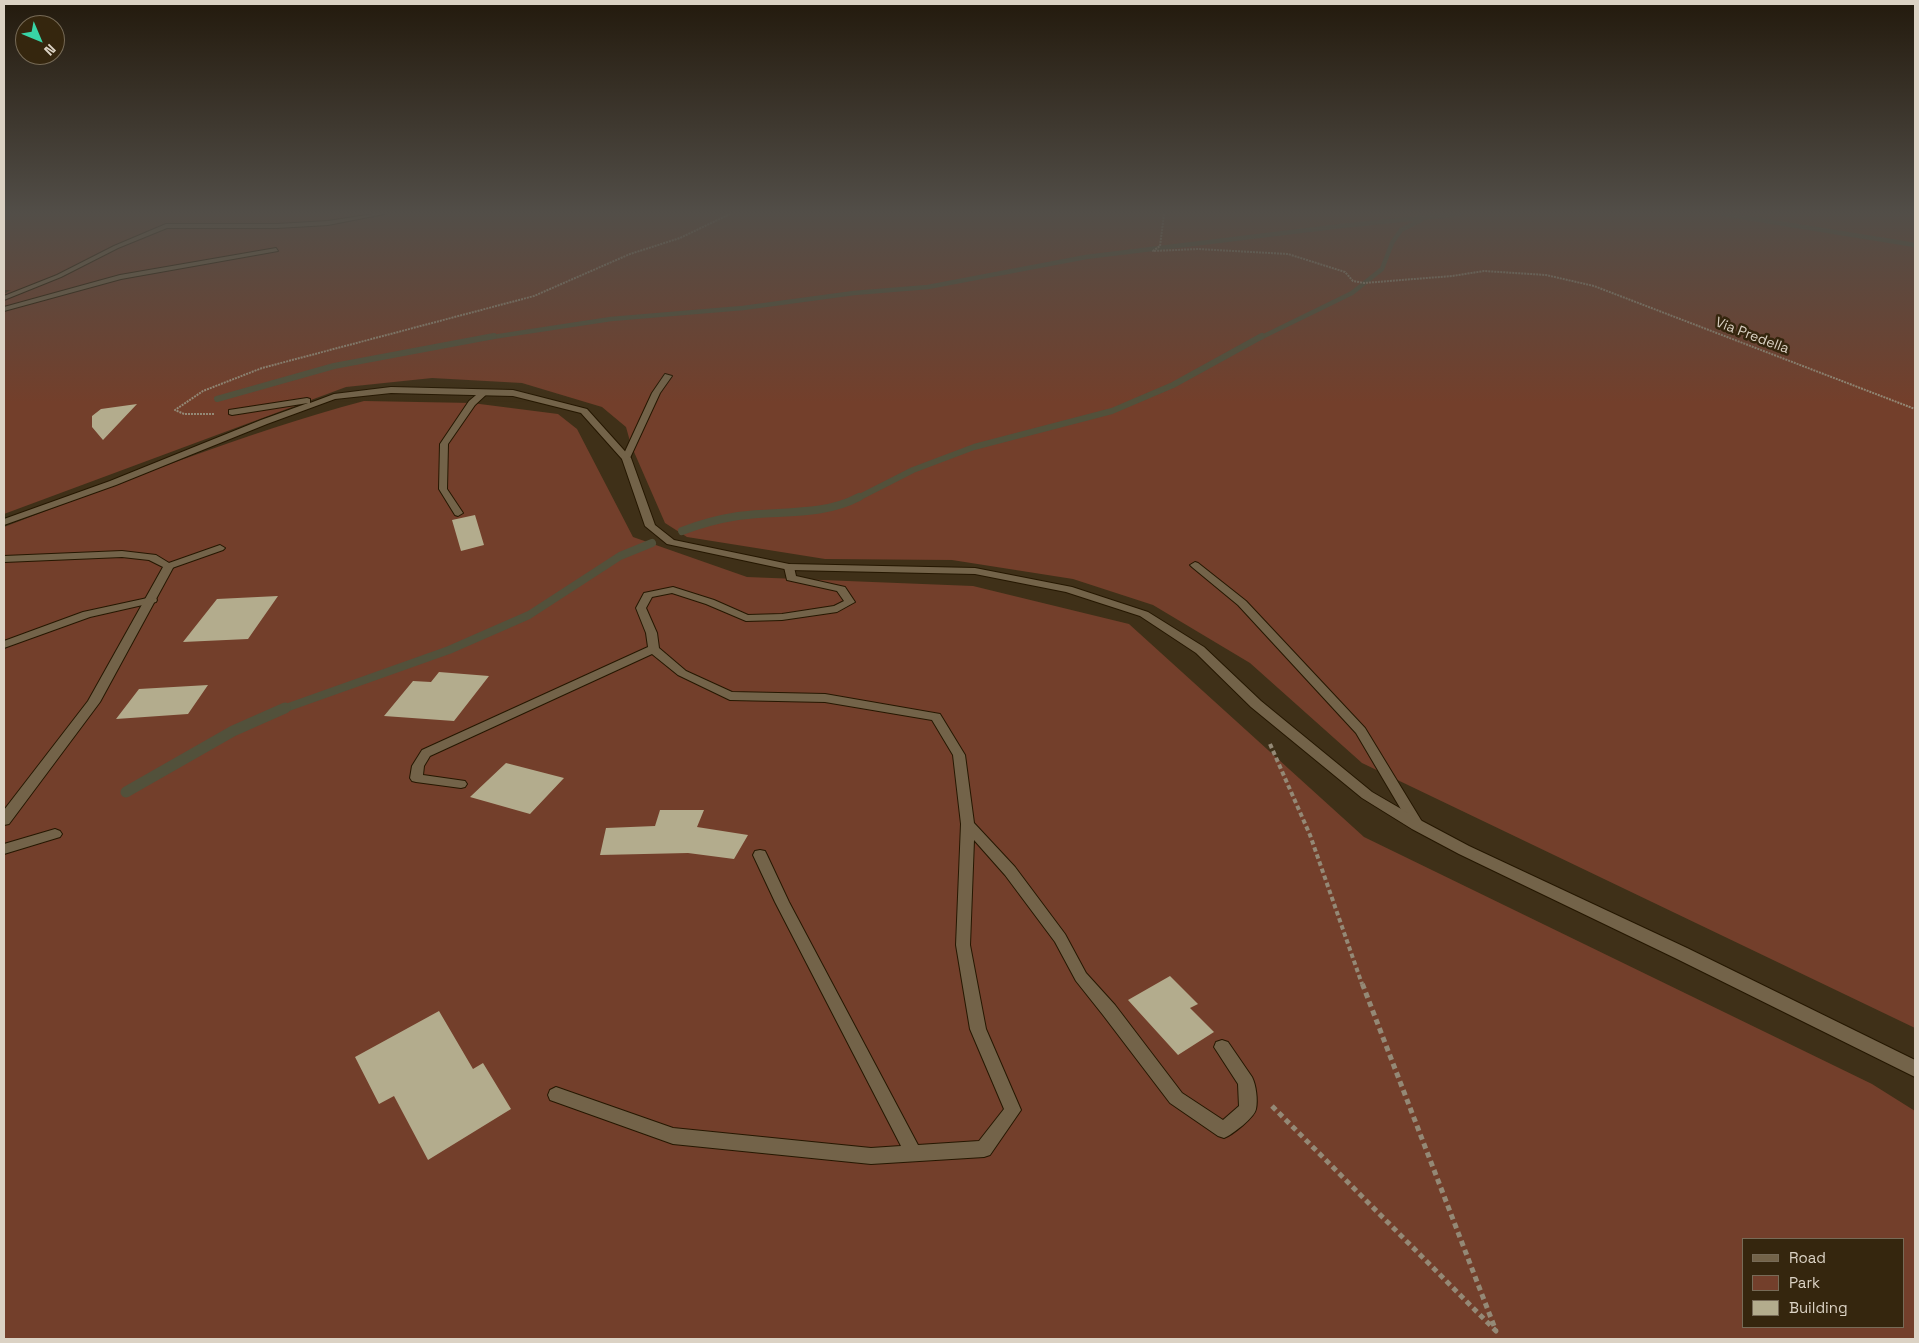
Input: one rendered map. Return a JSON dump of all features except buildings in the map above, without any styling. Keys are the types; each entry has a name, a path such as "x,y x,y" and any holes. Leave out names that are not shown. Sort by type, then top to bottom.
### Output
{"street":[{"path":"232,412 391,390 513,393 584,411 626,458 650,526 672,542 789,567 975,571 1068,589 1144,614 1200,650 1256,704 1367,795 1417,825 1464,850 1681,953 1915,1068"},
{"path":"4,522 113,483 264,422 334,397"},
{"path":"4,559 122,554 152,557 169,566 152,600 94,702 4,820"}],"lane":[{"path":"4,298 57,277"},
{"path":"4,310 122,277"},
{"path":"626,458 656,393 668,376"},
{"path":"458,513 443,489 444,444 472,403 485,392"},
{"path":"169,566 220,548"},
{"path":"1195,565 1242,603 1361,731 1417,825"},
{"path":"653,649 655,639 644,620 641,608 648,595 673,590 710,602 746,618 782,617 836,609 850,602 841,590 791,578 789,567"},
{"path":"4,644 87,614 152,600"},
{"path":"461,784 416,778 418,766 426,753 653,649"},
{"path":"556,1095 673,1136 871,1156 984,1149 1013,1110 978,1029 963,945 968,824 959,755 936,717 824,698 730,696 682,673 653,649"},
{"path":"968,824 1010,870 1060,938 1080,977 1109,1010 1176,1098 1224,1130 1248,1109 1246,1082 1222,1047"},
{"path":"4,849 55,834"},
{"path":"760,856 914,1154"}],"path":[{"path":"232,412 184,414 175,410 203,390 262,368 534,296 577,277"},
{"name":"Via Predella","path":"1349,277 1353,281 1364,283 1444,277"},
{"name":"Via Predella","path":"1553,277 1594,286 1915,409"},
{"path":"1246,1082 1496,1331 1363,986 1310,835 1280,770 1267,735"}],"green space":[{"path":"4,277 1915,277 1915,1028 1362,763 1250,663 1153,605 1073,579 952,560 825,559 687,537 665,523 631,445 626,427 602,407 522,383 432,378 346,387 4,514 4,294 11,290 4,290"},
{"path":"364,401 472,403 558,414 577,429 633,537 747,577 973,586 1129,624 1364,837 1872,1084 1915,1111 1915,1339 4,1339 4,527 273,428"}],"waterway":[{"path":"486,338 611,319 743,308 854,293 928,287 982,277"},
{"path":"1260,338 1352,293 1372,277"},
{"path":"217,399 334,366 494,336"},
{"path":"856,499 913,470 974,447 1112,411 1173,385 1262,336"},
{"path":"682,531 738,516 830,508 859,497"},
{"path":"283,709 449,650 529,615 620,556 652,543"},
{"path":"126,792 233,731 285,708"}]}
